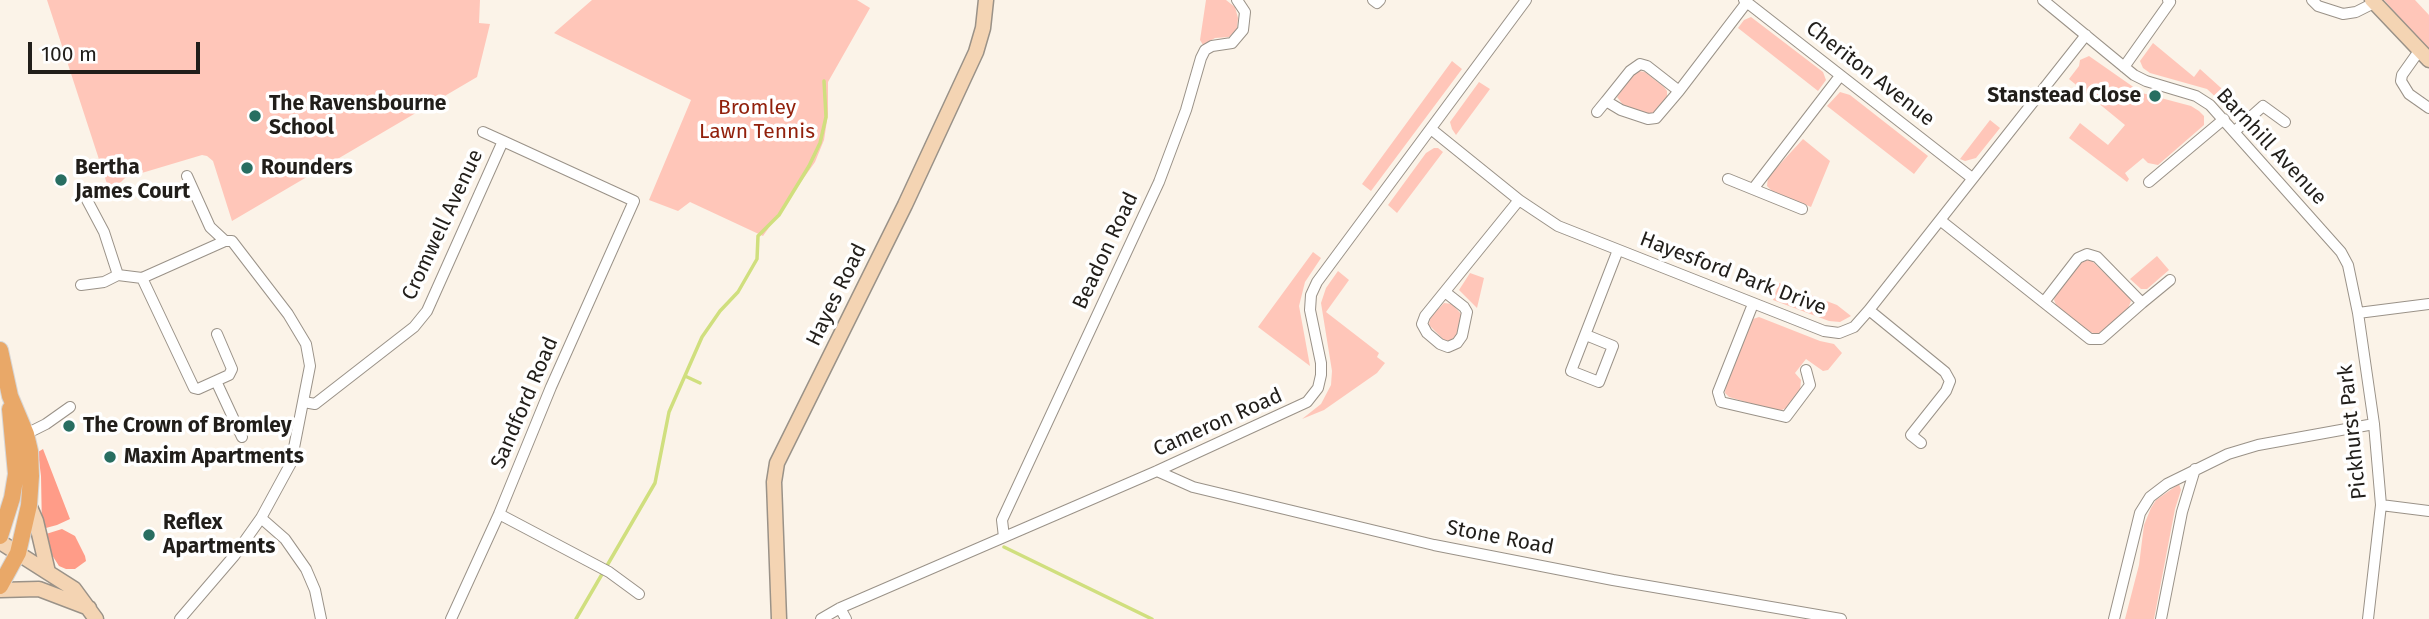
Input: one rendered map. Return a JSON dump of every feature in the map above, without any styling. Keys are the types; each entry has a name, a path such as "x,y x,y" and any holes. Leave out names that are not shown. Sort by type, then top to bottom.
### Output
{"main road":[{"name":"Hayes Road","path":"779,619 774,482 777,463 905,205 976,52 983,28 986,0"},
{"path":"2373,1 2424,56"},
{"path":"0,350 10,396 26,434 31,476 29,505 18,553 0,588 39,589 93,614"},
{"path":"0,536 12,498 16,474 10,396"},
{"path":"29,505 36,521 48,572"},
{"path":"0,542 74,589 93,614"}],"street":[{"name":"Beadon Road","path":"1004,537 1002,520 1160,182 1201,58 1205,50 1212,46 1232,43 1243,30 1245,12 1237,0"},
{"path":"1373,0 1377,3 1380,0"},
{"name":"Cameron Road","path":"821,619 840,608 1301,407 1313,397 1321,375 1310,310 1311,295 1317,282 1526,0"},
{"name":"Barnhill Avenue","path":"2043,0 2146,81 2196,96 2210,105 2341,252 2353,278 2358,313"},
{"path":"2124,66 2170,2 2168,0"},
{"path":"2312,0 2318,6 2343,15 2356,12 2373,1"},
{"path":"1606,101 1621,110 1648,119 1656,118 1745,1"},
{"name":"Cheriton Avenue","path":"1745,1 1972,178"},
{"name":"Hayesford Park Drive","path":"1431,129 1519,200 1558,226 1753,304 1824,331 1839,333 1854,327 1869,310 2086,35"},
{"path":"2424,56 2402,75 2402,81 2409,94 2429,108"},
{"path":"1597,112 1630,71 1640,64 1647,66 1679,91"},
{"path":"1753,189 1840,76"},
{"path":"2235,131 2260,103 2286,122"},
{"path":"2149,182 2224,119"},
{"path":"483,132 503,141"},
{"name":"Cromwell Avenue","path":"304,402 315,404 321,400 414,327 427,311 503,141 634,201"},
{"path":"187,176 210,227 225,241"},
{"path":"1728,179 1802,209"},
{"path":"87,200 104,232 118,275"},
{"path":"1445,292 1467,312 1462,336 1457,343 1448,347 1427,333 1422,324 1424,316 1519,200"},
{"name":"Sandford Road","path":"450,619 499,514 551,387 634,201"},
{"path":"1940,220 2090,339 2101,339 2170,281"},
{"path":"81,285 104,282 118,275 142,278 225,241 232,242 288,314 306,344 310,366 290,463 261,518 180,619"},
{"path":"1586,335 1613,346 1598,382 1571,371 1618,250"},
{"path":"2044,302 2078,258 2087,254 2098,257 2142,303"},
{"path":"142,278 194,388 198,390 229,374 232,369 217,334"},
{"path":"1753,304 1718,392 1721,402 1786,417 1810,385 1806,370"},
{"path":"2358,313 2429,304"},
{"path":"1869,310 1945,372 1950,381 1946,391 1911,435 1921,443"},
{"name":"Pickhurst Park","path":"2358,313 2374,424 2381,505 2368,619"},
{"path":"216,381 243,437"},
{"path":"26,434 70,407"},
{"path":"2114,619 2140,513 2150,497 2167,484 2228,454 2258,445 2374,424"},
{"path":"2161,619 2182,512 2195,469"},
{"name":"Stone Road","path":"1157,471 1193,487 1434,545 1612,580 1842,619"},
{"path":"2381,505 2429,511"},
{"path":"499,514 604,569 639,594"},
{"path":"261,518 285,539 306,569 315,590 321,619"},
{"path":"840,608 846,619"}],"green space":[{"name":"The Ravensbourne School","path":"47,0 480,0 479,23 490,24 477,77 232,221 213,161 207,156 202,155 125,178 108,187"},
{"name":"Bromley Lawn Tennis","path":"592,0 857,0 870,8 828,82 828,114 824,140 815,162 763,236 690,202 678,211 649,200 691,100 554,33"},
{"path":"1206,0 1226,0 1235,7 1238,18 1237,29 1229,37 1215,38 1203,45 1200,40"},
{"path":"2384,0 2415,0 2429,15 2429,50"},
{"path":"1751,17 1823,72 1826,80 1818,91 1738,28 1744,20"},
{"path":"2153,43 2194,77 2200,69 2240,105 2233,113 2207,89 2150,73 2143,68 2140,61"},
{"path":"2089,56 2142,93 2191,106 2204,116 2204,125 2158,165 2148,163 2143,158 2125,173 2129,179 2127,182 2069,138 2080,123 2108,145 2125,125 2069,79 2079,66 2080,60"},
{"path":"1452,61 1462,69 1371,191 1362,184"},
{"path":"1645,72 1667,91 1667,97 1654,113 1648,114 1624,106 1617,97 1633,74"},
{"path":"1479,82 1490,89 1456,135 1450,122"},
{"path":"1840,92 1850,95 1928,156 1914,174 1827,106"},
{"path":"1990,120 2000,128 1976,158 1965,161 1960,159"},
{"path":"1803,139 1830,161 1811,207 1772,191 1767,186 1768,177"},
{"path":"1434,148 1443,152 1397,213 1388,205 1426,153"},
{"path":"1313,252 1321,258 1305,282 1299,306 1310,366 1258,327"},
{"path":"2157,256 2169,270 2147,289 2141,289 2130,279"},
{"path":"2090,259 2131,301 2127,311 2098,334 2089,332 2057,307 2054,300 2055,294 2080,263"},
{"path":"1338,271 1349,280 1326,312 1379,353 1377,357 1385,363 1377,373 1324,410 1302,419 1321,404 1331,385 1332,371 1321,303 1326,288"},
{"path":"1470,273 1484,278 1477,308 1459,290"},
{"path":"1779,283 1837,305 1851,316 1840,322 1829,321 1773,300"},
{"path":"1444,303 1452,304 1462,315 1458,334 1450,341 1444,340 1429,325 1430,318"},
{"path":"1759,317 1834,344 1842,353 1828,370 1823,371 1806,359 1795,373 1801,380 1800,391 1788,407 1782,410 1776,411 1729,397 1725,393 1753,319"},
{"path":"2179,484 2181,490 2154,619 2125,619 2139,565 2144,525 2156,500"}],"shaded area":[{"path":"43,449 70,519 42,529 38,452"},
{"path":"62,529 75,536 85,556 86,561 75,569 59,566 52,555 46,534"}],"waterway":[{"path":"576,619 655,483 669,412 702,337 720,311 738,292 757,259 758,236 779,215 820,143 826,117 824,81"},
{"path":"685,376 700,383"},
{"path":"1004,547 1152,619"}],"place":[{"name":"Stanstead Close","path":"2155,96"},
{"name":"The Ravensbourne School","path":"255,116"},
{"name":"Rounders","path":"247,168"},
{"name":"Bertha James Court","path":"61,180"},
{"name":"The Crown of Bromley","path":"69,426"},
{"name":"Maxim Apartments","path":"110,457"},
{"name":"Reflex Apartments","path":"149,535"}]}
